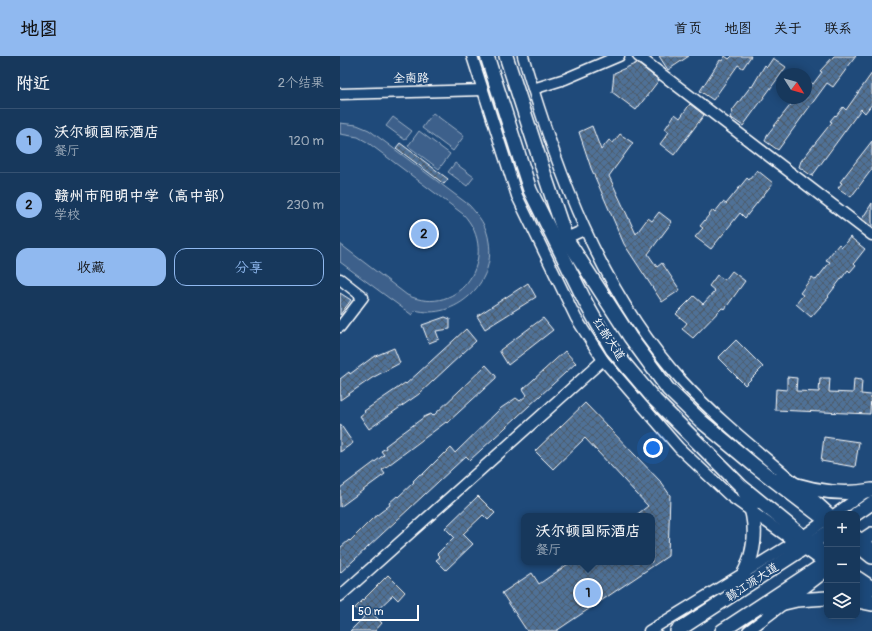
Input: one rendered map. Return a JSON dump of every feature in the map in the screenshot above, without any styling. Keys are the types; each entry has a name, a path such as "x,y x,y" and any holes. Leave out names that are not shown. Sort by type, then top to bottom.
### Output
{"main road":[{"name":"红都大道","path":"487,56 530,190 561,240 625,331 668,389 701,421 755,466 824,514"},
{"name":"红都大道","path":"506,56 544,175 561,240 588,307 612,349 655,400 741,486 824,561"},
{"path":"755,466 780,479 800,487 834,492 871,489"},
{"path":"724,601 739,584 746,572 754,544 754,523 752,510 741,486"},
{"path":"860,512 872,504"},
{"name":"赣江源大道","path":"677,631 724,601 804,542 824,534"},
{"path":"864,544 872,557"},
{"name":"赣江源大道","path":"722,631 824,566"},
{"path":"860,580 872,588"},
{"path":"752,612 786,602 824,598"},
{"path":"860,601 872,604"}],"street":[{"path":"472,56 517,196 576,318 603,360 679,448 730,496 804,542"},
{"path":"523,56 533,89 584,230 617,290 642,330 681,380 710,410 800,487 824,513"},
{"path":"533,89 565,79 618,56"},
{"path":"638,56 872,235"},
{"name":"全南路","path":"340,94 483,90"},
{"path":"542,249 584,230"},
{"path":"340,279 363,297 340,327"},
{"path":"340,596 603,360"},
{"path":"839,511 871,489"},
{"path":"649,631 746,572 804,542 824,523"},
{"path":"748,631 786,602 824,567"},
{"path":"860,590 872,600"}],"shaded area":[{"path":"433,113 464,136 453,151 422,128"},
{"path":"393,117 412,131 405,140 386,126"},
{"path":"340,123 357,125 369,130 469,205 476,213 488,236 489,257 486,271 470,296 458,304 444,310 430,312 415,310 412,315 340,262 340,244 407,295 426,300 444,299 458,291 470,279 476,264 478,247 474,230 463,214 367,142 358,137 340,134"},
{"path":"419,131 450,154 439,169 408,146"},
{"path":"455,163 474,177 467,186 448,172"}],"building":[{"path":"659,56 689,56 668,70"},
{"path":"725,56 729,59 732,56 751,56 743,68 738,65 713,100 700,91 720,60 722,61"},
{"path":"834,56 856,56 833,87 827,83 812,104 812,83 813,84 822,72 820,71"},
{"path":"773,58 786,67 776,68 776,81 743,126 730,117 733,112 732,111 751,86 752,87 765,65 767,67"},
{"path":"637,63 659,80 636,110 612,92 614,73"},
{"path":"872,73 872,104 865,113 861,109 812,176 799,167 801,161 832,122 830,121 835,115 836,116 843,107 846,110"},
{"path":"690,104 704,115 674,155 660,144 669,132 665,129 675,114 680,118"},
{"path":"791,104 812,104 778,150 765,141 767,135"},
{"path":"592,126 601,150 609,140 613,143 620,134 633,143 609,176 636,234 648,218 652,221 659,212 672,222 648,254 657,267 662,263 680,290 662,302 624,244 591,168 579,132"},
{"path":"872,141 872,169 851,197 838,188 842,183 840,182"},
{"path":"400,143 448,179 444,184 396,148"},
{"path":"757,170 773,183 745,218 740,213 711,249 695,237 703,228 700,226 713,210 715,212 723,202 726,204 747,178 749,180"},
{"path":"872,203 872,227 862,219"},
{"path":"850,237 865,249 854,263 856,265 850,272 848,270 828,296 829,297 811,317 796,304 803,295 800,293 812,277 816,280 830,262 826,260 839,244 842,247"},
{"path":"732,271 745,281 725,309 722,308 693,338 682,329 687,323 676,314 694,296 703,304 715,291 709,286 717,275 725,280"},
{"path":"528,283 536,297 485,329 477,316"},
{"path":"340,293 351,300 340,315"},
{"path":"445,317 450,319 450,329 436,331 439,339 429,343 422,325"},
{"path":"543,318 553,330 508,365 500,350"},
{"path":"466,329 476,341 419,394 369,429 360,416 365,412 364,411 405,383 406,384"},
{"path":"736,340 763,367 745,385 718,358"},
{"path":"394,348 400,363 372,378 340,400 340,379 349,372 350,374 373,357"},
{"path":"565,351 576,363 470,460 466,456 340,573 340,548 349,540 350,541 372,519 390,505 389,503 397,496 398,497 420,474 422,475 444,453 445,454 451,448 455,453 501,408 516,398 520,401 527,395 523,389"},
{"path":"486,365 496,376 496,378 447,423 446,422 382,470 385,474 340,507 340,488 384,455 381,451 386,448 385,446 424,417 431,414 433,416"},
{"path":"787,377 797,378 796,391 819,392 820,378 830,378 829,392 853,393 854,379 862,380 861,394 871,395 870,414 775,410 776,389 787,390"},
{"path":"585,403 660,481 670,495 668,556 655,565 655,513 639,513 648,506 585,438 553,469 535,451"},
{"path":"340,424 353,443 340,452"},
{"path":"824,437 859,442 855,467 821,461"},
{"path":"478,496 495,513 488,520 483,515 463,534 473,544 446,570 436,560 440,557 437,554 454,537 445,528"},
{"path":"567,565 655,565 556,631 527,631 502,593 532,573 539,584"},
{"path":"388,575 405,592 398,600 393,595 373,614 382,623 375,631 350,631 364,617 355,608"}],"place":[{"name":"赣州市阳明中学（高中部）","path":"424,234"},
{"name":"沃尔顿国际酒店","path":"588,593"}]}
